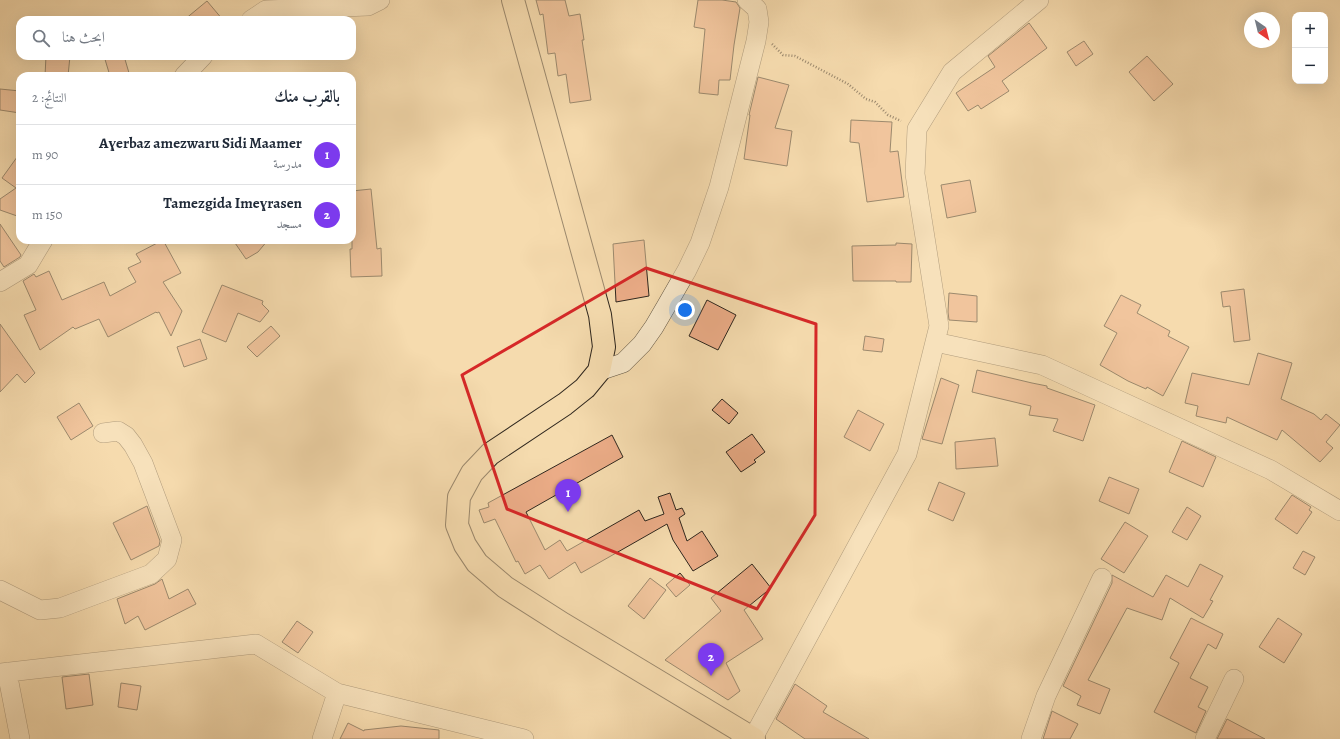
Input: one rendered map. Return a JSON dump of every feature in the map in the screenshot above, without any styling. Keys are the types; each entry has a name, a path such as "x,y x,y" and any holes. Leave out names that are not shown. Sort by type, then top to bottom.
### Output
{"main road":[{"path":"513,0 600,315 604,347 599,372 585,388 565,404 490,454 472,473 459,497 457,525 465,546 478,563 505,587 708,712 749,739"}],"street":[{"path":"257,16 266,10 368,6 380,0"},
{"path":"599,372 623,363 642,344 654,327 687,270 700,243 719,187 758,33 759,22 757,9 747,0"},
{"path":"749,739 907,454 939,326 915,174 917,129 952,72 1039,0"},
{"path":"188,72 199,60"},
{"path":"0,282 28,265 41,244"},
{"path":"936,342 1042,365 1271,470 1340,510"},
{"path":"0,590 40,610 60,608 151,574 168,559 172,540 143,463 126,436 118,431 103,434"},
{"path":"1031,739 1046,696 1102,578"},
{"path":"20,739 3,672 256,644 336,693 482,734 524,739"},
{"path":"1205,739 1234,679"},
{"path":"322,739 336,693"}],"path":[{"path":"758,33 783,55 795,56 848,84 866,99 875,102 888,115 917,129"}],"highlighted area":[{"path":"646,268 816,324 815,515 757,609 507,509 462,375"}],"building":[{"path":"536,0 565,0 569,16 580,14 584,40 582,40 591,100 570,103 566,74 558,76 555,53 548,54 543,14 540,15"},
{"path":"698,0 722,0 736,2 740,8 730,80 719,80 718,95 699,93 705,29 694,27"},
{"path":"207,1 220,16 189,16"},
{"path":"1029,23 1047,48 1002,81 1009,91 981,109 978,105 968,111 956,93 995,67 988,56"},
{"path":"1084,41 1093,54 1076,66 1067,52"},
{"path":"1147,56 1173,84 1154,101 1129,72"},
{"path":"46,60 70,60 68,72 45,72"},
{"path":"105,60 125,60 129,72 109,72"},
{"path":"758,77 789,85 775,128 792,131 787,166 744,159 749,115"},
{"path":"0,89 16,91 16,112 0,110"},
{"path":"851,120 892,122 890,152 898,151 904,197 867,202 859,143 850,142"},
{"path":"16,159 16,188 2,178"},
{"path":"970,180 976,212 947,218 941,185"},
{"path":"16,188 16,216 0,210 0,199"},
{"path":"371,189 377,249 381,248 382,276 351,277 350,249 352,249 352,244 356,244 356,191"},
{"path":"0,224 21,255 4,267 0,261"},
{"path":"644,240 649,296 616,302 613,244"},
{"path":"896,243 912,244 911,282 853,281 852,246 896,245"},
{"path":"155,244 165,244 181,273 163,282 182,311 171,336 159,312 156,312 108,337 99,319 75,329 73,327 40,350 24,315 36,310 23,281 34,274 36,277 49,271 62,300 104,282 110,296 136,282 128,268 141,262 136,254"},
{"path":"236,244 265,244 258,252 246,259"},
{"path":"222,285 263,301 262,304 269,311 260,322 238,313 226,342 202,332"},
{"path":"1244,289 1250,340 1234,342 1230,306 1223,307 1221,292"},
{"path":"949,293 977,296 977,322 949,320"},
{"path":"1121,295 1141,305 1137,313 1170,331 1168,336 1189,347 1163,396 1147,387 1146,389 1128,381 1100,365 1117,333 1104,326"},
{"path":"707,300 736,315 718,350 689,336"},
{"path":"0,324 35,373 25,383 17,374 0,392"},
{"path":"271,326 280,336 257,357 247,347"},
{"path":"865,336 884,339 882,352 863,350"},
{"path":"200,339 207,359 184,367 177,347"},
{"path":"1258,353 1292,363 1281,399 1314,414 1321,420 1326,414 1340,425 1326,442 1333,448 1320,462 1282,430 1277,440 1227,417 1226,423 1196,416 1198,406 1185,403 1192,373 1249,385"},
{"path":"977,370 1047,386 1047,388 1095,405 1083,441 1053,431 1058,419 1029,415 1031,406 972,392"},
{"path":"941,378 959,385 942,444 922,439"},
{"path":"722,399 738,413 729,424 712,410"},
{"path":"79,403 93,426 71,440 57,417"},
{"path":"858,410 884,424 870,451 844,437"},
{"path":"752,434 765,452 754,460 756,462 741,472 726,452"},
{"path":"612,435 623,457 526,512 545,550 560,540 567,551 639,510 645,521 664,514 658,497 670,493 676,510 682,508 685,514 679,518 687,541 702,531 718,556 693,571 673,540 667,524 581,573 575,562 549,579 540,565 525,574 518,561 516,562 495,519 484,523 479,510 489,507 488,503"},
{"path":"995,438 998,466 956,469 955,442"},
{"path":"1182,441 1216,457 1203,487 1169,472"},
{"path":"1109,477 1139,489 1129,514 1099,501"},
{"path":"939,482 965,493 953,521 928,510"},
{"path":"1292,495 1311,507 1309,510 1312,512 1297,534 1275,519"},
{"path":"147,506 160,541 159,546 131,560 113,523"},
{"path":"1187,507 1201,516 1187,540 1172,532"},
{"path":"1125,522 1148,536 1124,573 1101,559"},
{"path":"1303,551 1315,557 1305,575 1293,568"},
{"path":"752,564 771,588 744,610 763,639 726,663 740,691 728,700 665,660 721,611 711,598"},
{"path":"1200,564 1223,576 1210,600 1213,601 1203,618 1170,598 1162,620 1127,608 1088,680 1110,689 1100,714 1077,705 1081,696 1063,686 1112,583 1112,575 1153,597 1166,575 1188,587"},
{"path":"680,573 690,585 676,597 666,585"},
{"path":"650,578 666,590 644,619 628,606"},
{"path":"162,579 169,599 188,589 196,604 145,630 138,616 125,624 117,599 155,584"},
{"path":"1191,618 1223,634 1216,649 1208,644 1190,678 1208,687 1198,707 1206,711 1196,733 1154,712 1179,663 1170,658"},
{"path":"1278,618 1302,634 1284,663 1259,647"},
{"path":"297,621 313,632 298,653 282,642"},
{"path":"89,674 93,705 66,709 62,677"},
{"path":"121,683 141,686 137,710 118,707"},
{"path":"795,684 827,706 823,712 869,739 805,739 776,719"},
{"path":"1052,711 1078,724 1070,739 1043,739"},
{"path":"1227,719 1265,739 1217,739"},
{"path":"348,723 364,731 401,726 439,730 439,739 340,739"}],"place":[{"name":"Aɣerbaz amezwaru Sidi Maamer","path":"568,512"},
{"name":"Tamezgida Imeɣrasen","path":"711,676"}]}
